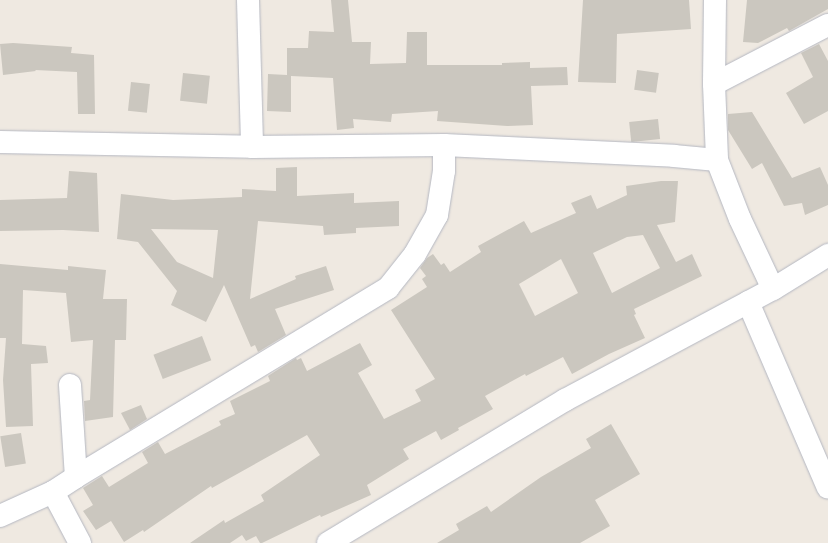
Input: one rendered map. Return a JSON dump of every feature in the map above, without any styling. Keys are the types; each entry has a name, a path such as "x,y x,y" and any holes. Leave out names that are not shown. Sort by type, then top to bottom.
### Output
{"street":[{"path":"248,0 252,147"},
{"path":"715,0 714,84 716,160 740,219 773,289"},
{"path":"714,84 828,26"},
{"path":"0,142 252,147 444,145 674,156 716,160"},
{"path":"0,516 53,492 388,288 415,254 437,215 444,171 444,145"},
{"path":"328,543 565,400 773,289 828,255"},
{"path":"748,302 827,485"},
{"path":"70,385 76,477"},
{"path":"53,492 80,543"}],"building":[{"path":"331,0 348,0 352,42 371,42 370,64 406,63 407,32 427,32 427,65 502,65 502,63 530,62 530,68 567,67 568,85 531,86 533,125 507,126 437,121 438,111 392,114 391,122 353,119 354,128 337,130 333,78 291,76 291,112 267,111 268,74 287,75 287,48 308,48 309,31 334,32"},
{"path":"583,0 689,0 691,29 617,34 616,83 578,82"},
{"path":"747,0 828,0 828,9 789,31 787,28 758,43 743,42"},
{"path":"13,43 72,47 71,53 94,55 95,114 78,114 77,72 35,70 36,71 3,75 0,44"},
{"path":"819,44 828,61 828,111 804,124 786,93 813,77 801,53"},
{"path":"637,70 659,73 656,93 634,90"},
{"path":"183,73 210,76 207,104 180,101"},
{"path":"131,82 150,84 147,113 128,111"},
{"path":"752,112 792,178 820,167 828,185 828,205 805,215 802,203 784,206 762,163 752,169 728,130 728,114"},
{"path":"658,119 660,139 631,142 629,122"},
{"path":"297,167 297,196 354,193 354,203 399,201 399,226 356,228 356,233 324,235 323,226 258,221 250,299 296,279 295,276 326,266 334,290 275,309 286,335 258,352 255,345 251,347 224,285 206,322 171,305 177,291 138,242 117,239 121,194 173,200 242,197 242,189 276,191 276,168","holes":["151,229 218,230 213,278 177,262"]},
{"path":"69,171 97,173 99,232 63,230 0,231 0,200 67,198"},
{"path":"661,181 678,181 675,222 657,225 676,262 692,254 702,276 634,309 636,314 634,315 645,338 609,354 572,374 563,357 526,376 525,374 485,396 493,409 458,428 459,430 441,440 436,431 403,449 409,459 367,485 371,495 321,517 320,515 262,543 260,543 256,536 246,541 242,535 230,543 190,543 224,520 225,523 264,501 261,495 320,455 307,435 212,488 211,486 144,532 143,530 124,542 111,521 96,530 83,511 93,505 83,488 102,476 109,487 148,463 142,452 158,442 165,454 221,425 219,421 235,414 230,401 270,381 268,376 296,358 297,360 301,358 307,371 360,343 372,365 358,373 384,419 421,401 415,390 435,379 391,310 427,287 422,279 426,276 420,268 427,258 433,254 441,265 444,263 450,272 481,252 478,246 524,221 531,233 576,213 571,203 591,195 597,209 627,195 626,186","holes":["643,235 660,268 612,293 593,253 627,237","561,259 578,293 535,316 519,284"]},
{"path":"0,264 68,270 68,266 106,270 103,299 127,299 126,340 115,340 113,417 85,421 84,401 90,400 93,340 71,342 66,293 23,290 22,344 46,346 48,363 31,364 33,426 6,427 3,380 6,338 0,338"},
{"path":"202,336 211,360 163,379 153,355"},
{"path":"141,405 147,419 130,430 121,413"},
{"path":"611,424 640,474 595,500 610,526 580,543 437,543 459,530 456,524 487,506 491,512 541,477 591,448 586,439"},
{"path":"21,433 26,464 5,467 0,436"}]}
